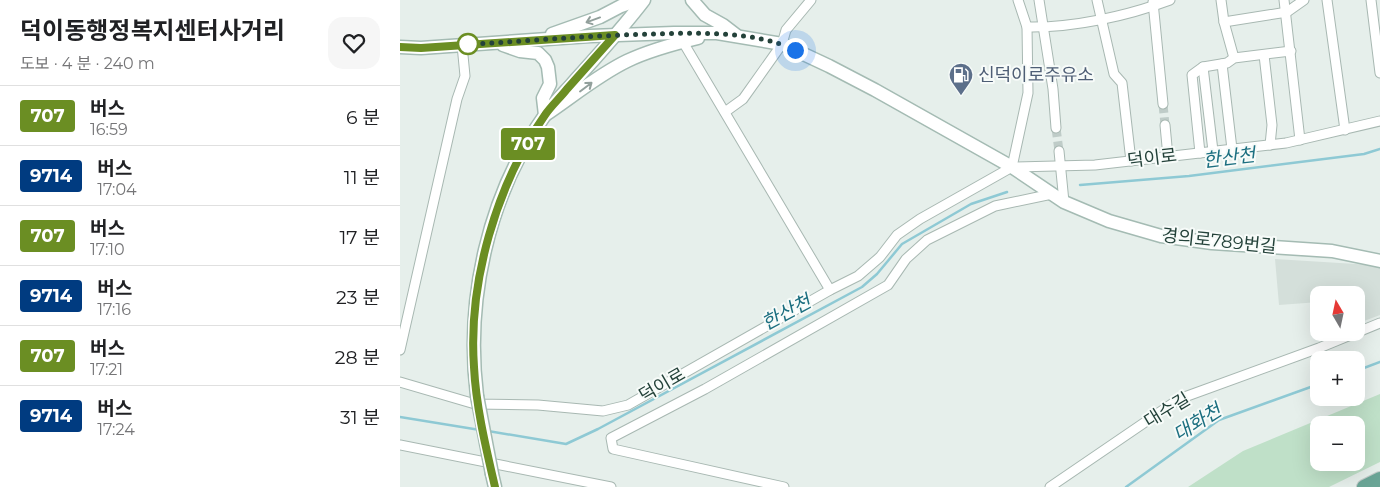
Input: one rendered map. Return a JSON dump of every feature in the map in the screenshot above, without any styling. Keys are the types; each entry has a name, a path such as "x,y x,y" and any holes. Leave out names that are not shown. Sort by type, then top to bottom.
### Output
{"main road":[{"path":"534,40 600,17 638,0"},
{"path":"494,481 476,400 473,332 478,282 491,229 514,166 545,115 644,0"},
{"path":"692,0 705,15 738,36"},
{"path":"545,115 600,76 626,61 657,48 717,33"},
{"path":"400,47 615,35 717,33 782,44 867,86 1012,167"},
{"path":"494,43 520,51 538,53 545,60 548,67 550,84 543,98 545,115"},
{"name":"경의로789번길","path":"1012,167 1064,202 1109,221 1161,236 1212,244 1332,251 1380,262"},
{"path":"1364,487 1380,479"}],"street":[{"path":"725,112 743,99 782,44 786,30 811,0"},
{"path":"1012,167 1028,93 1027,27 1018,0"},
{"path":"1039,0 1056,128"},
{"path":"1097,0 1114,74 1122,83 1131,161"},
{"path":"1027,27 1042,27 1100,19 1153,3 1170,0"},
{"path":"1221,0 1224,22 1234,58"},
{"path":"1284,0 1287,12 1300,140"},
{"path":"1224,22 1287,12 1304,0"},
{"path":"1328,0 1346,130"},
{"path":"1371,0 1380,73"},
{"path":"1153,3 1163,104"},
{"path":"683,42 830,290"},
{"path":"400,350 457,99 465,76 462,45"},
{"path":"1200,153 1192,75 1203,67 1222,64 1234,58 1291,52"},
{"path":"1264,55 1272,125 1270,145"},
{"path":"1222,64 1232,149"},
{"path":"1203,67 1213,152"},
{"name":"덕이로","path":"400,382 476,400 604,411 628,405 858,276 880,257 896,235 920,219 1012,167 1094,165 1270,145 1346,130 1380,121"},
{"path":"1165,125 1168,156"},
{"path":"1059,151 1064,202"},
{"path":"784,487 613,449 612,438 705,389 888,285 906,260 927,240 996,206 1052,194"},
{"name":"대수길","path":"1050,487 1179,399 1319,348 1380,323"},
{"path":"400,444 611,487"}],"shaded area":[{"path":"1275,259 1372,265 1380,268 1380,315 1365,321 1365,286 1310,286 1310,303 1279,305"}],"green space":[{"path":"1380,394 1380,462 1365,469 1365,416 1327,416 1351,406 1365,406 1365,400"},
{"path":"1310,423 1310,471 1362,471 1329,487 1188,487 1243,451"}],"waterway":[{"name":"한산천","path":"1080,185 1189,176 1364,154 1380,149"},
{"name":"한산천","path":"488,431 566,444 598,429 862,287 877,274 902,244 971,204 1007,192"},
{"name":"대화천","path":"1365,368 1380,362"},
{"name":"대화천","path":"1126,487 1219,420 1310,387"},
{"path":"400,417 480,430"}],"tunnel":[{"path":"1163,104 1165,125"},
{"path":"1056,128 1059,151"}],"bus line":[{"name":"707","path":"400,47 421,48 615,35 545,115 514,166 491,229 478,282 473,332 477,396 495,487"}],"place":[{"name":"신덕이로주유소","path":"961,96"}],"route":[{"path":"468,44 462,45 603,36 717,33 782,44 795,50"}]}
